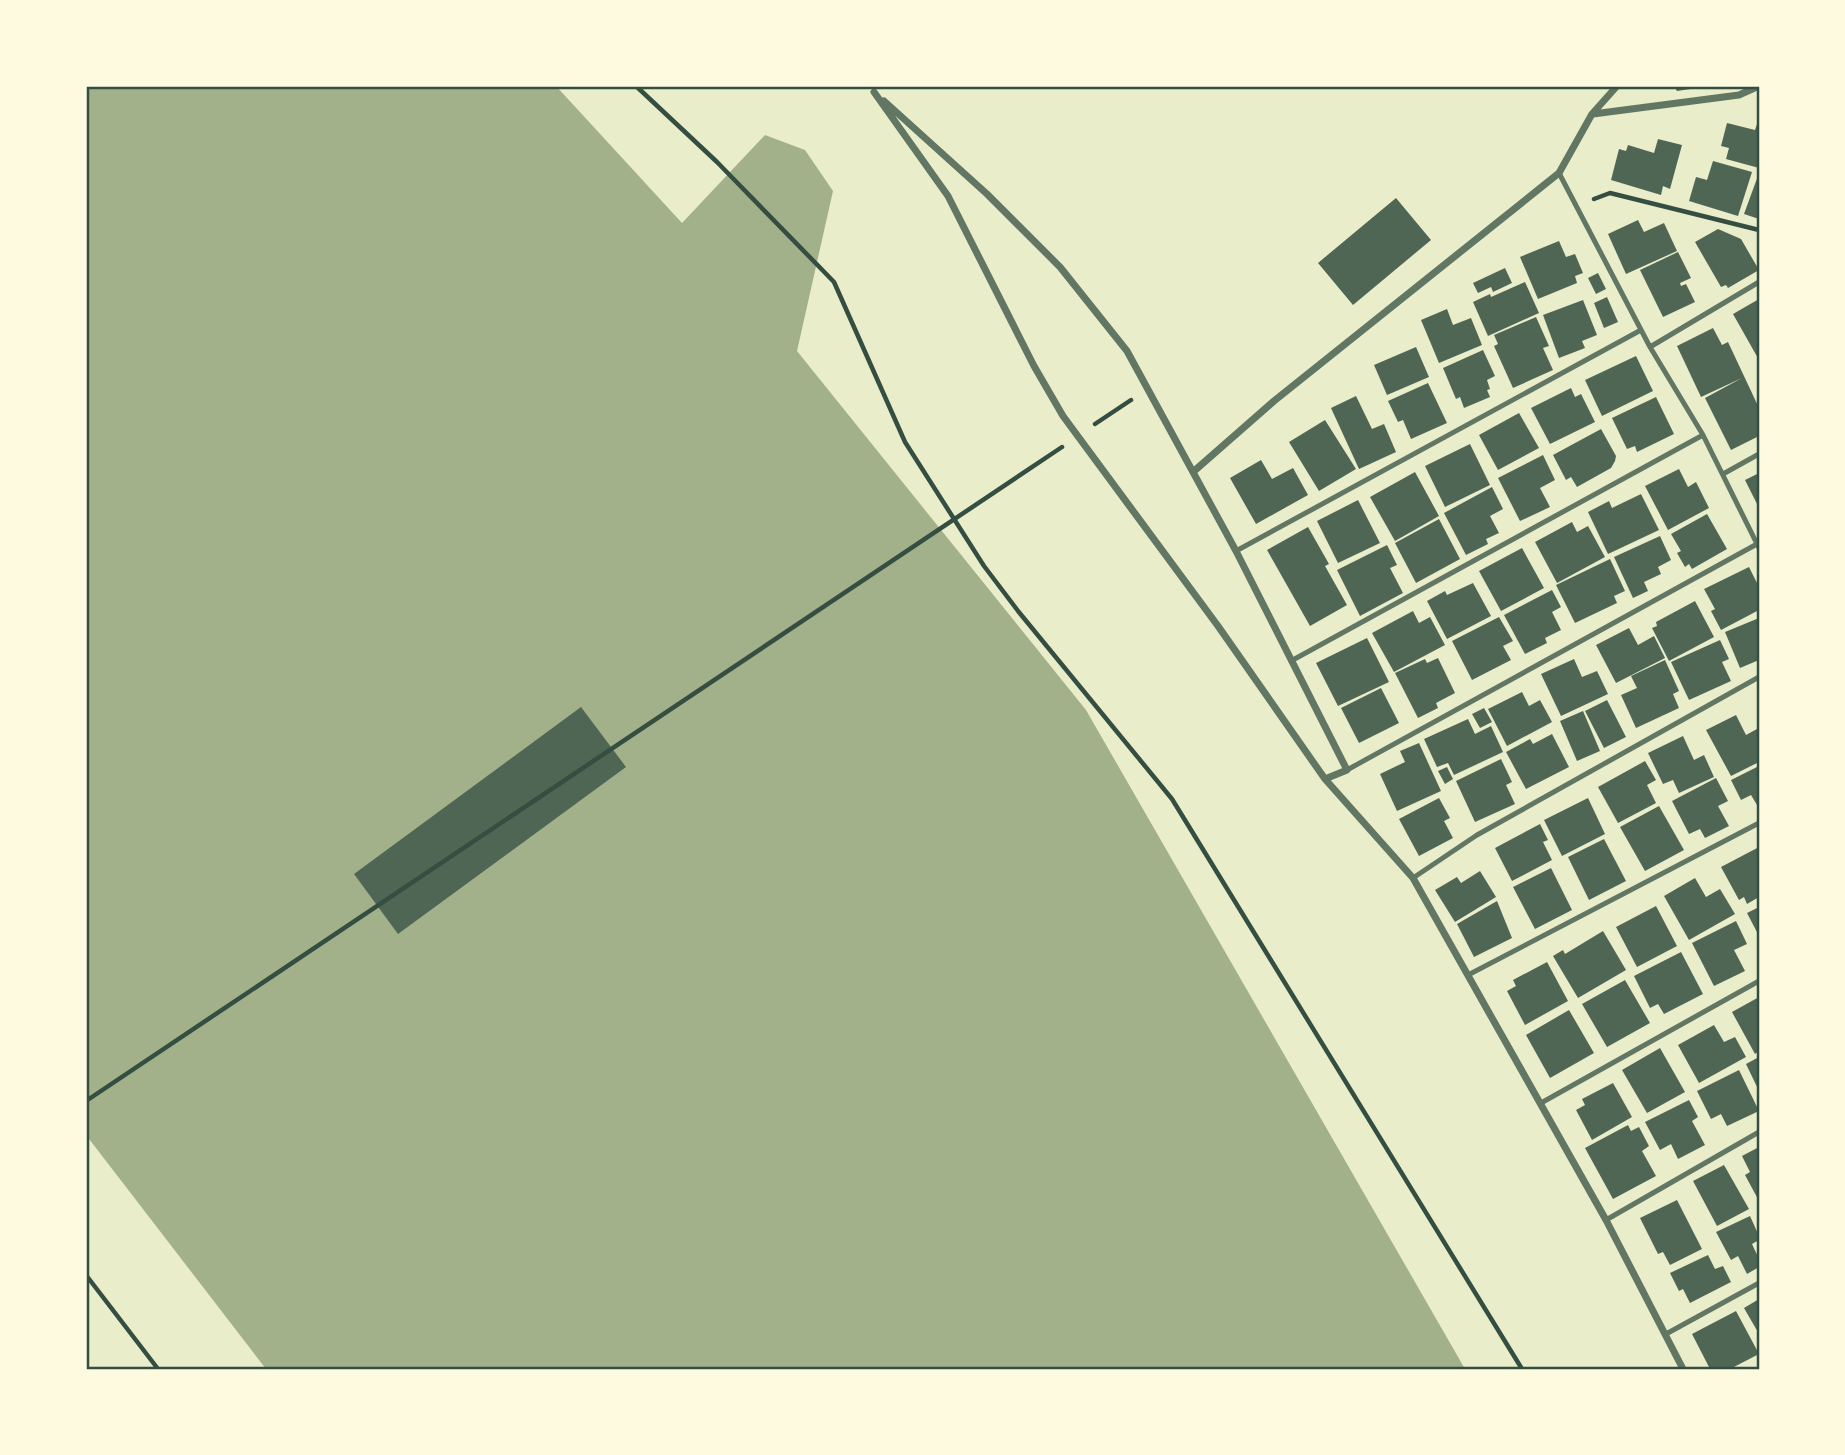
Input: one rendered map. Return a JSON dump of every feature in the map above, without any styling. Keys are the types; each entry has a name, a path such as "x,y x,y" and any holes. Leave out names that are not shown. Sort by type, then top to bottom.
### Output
{"street":[{"path":"1194,472 1274,401 1559,173 1592,114 1617,86"},
{"path":"1592,114 1739,95 1759,86"},
{"path":"873,88 1060,267 1127,351 1236,551 1347,770 1325,779"},
{"path":"873,88 948,196 1034,366 1063,416 1325,779 1413,878 1606,1220 1683,1369"}],"lane":[{"path":"1347,770 1758,546 1703,435 1650,347 1559,173"},
{"path":"1650,347 1759,282"},
{"path":"1236,551 1641,330"},
{"path":"1291,662 1703,435"},
{"path":"1723,474 1759,454"},
{"path":"1413,878 1477,835 1759,677"},
{"path":"1468,975 1759,823"},
{"path":"1541,1103 1759,981"},
{"path":"1606,1220 1759,1132"},
{"path":"1666,1334 1759,1283"}],"path":[{"path":"636,86 717,162 834,282 905,442 970,544 1017,611 1172,799 1522,1369"},
{"path":"1576,206 1610,193 1759,230"},
{"path":"1095,424 1141,393"},
{"path":"86,1101 1072,440"},
{"path":"86,1275 158,1369"}],"shaded area":[{"path":"86,86 556,86 682,223 765,135 805,150 833,191 797,351 1086,710 1465,1369 266,1369 86,1135"}],"building":[{"path":"1674,86 1703,86 1704,87 1677,91"},
{"path":"1759,118 1759,168 1726,159 1729,148 1721,146 1727,123 1755,130"},
{"path":"1658,139 1682,145 1670,189 1663,186 1661,195 1611,180 1619,149 1626,151 1628,145 1654,153"},
{"path":"1713,161 1752,172 1738,216 1689,201 1696,177 1707,180"},
{"path":"1759,173 1759,219 1744,214"},
{"path":"1396,198 1431,240 1353,305 1318,263"},
{"path":"1638,220 1644,232 1664,223 1677,251 1626,274 1608,234"},
{"path":"1718,229 1741,239 1759,270 1728,288 1726,285 1721,287 1695,242"},
{"path":"1559,241 1566,257 1575,254 1583,273 1575,276 1577,283 1538,299 1520,257"},
{"path":"1678,252 1691,278 1680,283 1681,286 1686,284 1695,302 1663,317 1640,270"},
{"path":"1505,268 1512,283 1493,292 1491,287 1478,293 1473,283"},
{"path":"1598,273 1606,289 1596,294 1588,278"},
{"path":"1525,282 1539,313 1488,336 1473,302"},
{"path":"1607,297 1618,322 1604,328 1594,303"},
{"path":"1759,299 1759,360 1733,314"},
{"path":"1583,300 1597,335 1582,341 1585,348 1559,358 1543,315"},
{"path":"1447,309 1453,325 1471,318 1482,345 1439,363 1421,320"},
{"path":"1536,317 1549,346 1543,348 1553,370 1513,388 1494,346 1498,344 1494,335"},
{"path":"1713,328 1722,345 1728,342 1759,408 1759,436 1731,450 1705,398 1742,378 1701,397 1677,346"},
{"path":"1416,347 1429,377 1387,395 1374,365"},
{"path":"1483,350 1495,376 1487,380 1490,397 1464,408 1460,397 1456,399 1443,368"},
{"path":"1636,356 1653,391 1602,416 1585,380"},
{"path":"1428,383 1447,423 1411,439 1403,420 1398,422 1388,401"},
{"path":"1571,388 1575,397 1581,394 1595,422 1550,444 1531,408"},
{"path":"1356,396 1372,429 1384,424 1396,452 1359,469 1331,408"},
{"path":"1656,397 1674,434 1637,452 1635,446 1627,449 1612,418"},
{"path":"1519,413 1539,448 1498,470 1479,435"},
{"path":"1325,420 1356,469 1319,491 1289,442"},
{"path":"1601,429 1616,456 1615,461 1611,468 1577,487 1571,477 1566,480 1553,455"},
{"path":"1470,444 1490,485 1445,507 1425,466"},
{"path":"1543,455 1555,480 1540,488 1550,507 1520,521 1498,478"},
{"path":"1261,460 1272,479 1293,468 1308,495 1256,524 1230,478"},
{"path":"1679,469 1688,487 1696,482 1709,508 1668,530 1645,486"},
{"path":"1415,472 1439,516 1395,541 1370,497"},
{"path":"1759,473 1759,508 1745,480"},
{"path":"1492,487 1503,509 1490,516 1499,533 1486,539 1488,544 1466,555 1444,513"},
{"path":"1641,494 1659,530 1608,554 1588,512 1609,501 1612,508"},
{"path":"1358,500 1380,543 1338,563 1317,521"},
{"path":"1707,514 1727,549 1692,569 1689,564 1685,567 1677,553 1681,551 1671,534"},
{"path":"1439,519 1460,559 1416,583 1395,543"},
{"path":"1572,522 1577,532 1588,526 1605,557 1557,583 1535,542"},
{"path":"1308,527 1329,564 1325,566 1347,605 1310,626 1267,550"},
{"path":"1660,536 1671,560 1658,567 1661,574 1644,582 1648,591 1633,598 1614,557"},
{"path":"1387,545 1397,565 1390,568 1403,593 1360,616 1337,570"},
{"path":"1522,548 1544,588 1501,611 1479,571"},
{"path":"1610,559 1625,591 1614,596 1617,603 1575,623 1556,585"},
{"path":"1749,567 1759,587 1759,610 1721,630 1711,611 1715,609 1704,589"},
{"path":"1473,583 1491,616 1447,639 1427,601 1445,591 1447,595"},
{"path":"1552,590 1561,607 1552,612 1561,630 1545,638 1547,643 1525,654 1504,615"},
{"path":"1695,601 1714,637 1669,661 1652,628 1657,626 1656,622"},
{"path":"1413,611 1419,623 1430,617 1445,645 1394,672 1372,633"},
{"path":"1499,617 1513,641 1503,646 1511,660 1472,680 1452,641"},
{"path":"1759,618 1759,660 1740,668 1725,632"},
{"path":"1629,628 1638,645 1654,636 1665,658 1616,683 1596,645"},
{"path":"1367,638 1389,682 1338,706 1316,663"},
{"path":"1720,640 1729,659 1722,662 1731,681 1689,700 1671,662"},
{"path":"1438,658 1455,693 1436,703 1438,708 1418,718 1395,673 1425,659 1427,663"},
{"path":"1574,659 1582,677 1597,671 1608,694 1561,716 1541,674"},
{"path":"1665,660 1679,691 1673,694 1679,708 1636,728 1621,695 1637,688 1631,676"},
{"path":"1381,688 1399,723 1359,743 1341,708"},
{"path":"1522,692 1529,706 1540,700 1552,722 1507,746 1488,709"},
{"path":"1607,700 1626,737 1604,748 1585,711"},
{"path":"581,707 626,767 398,934 354,874"},
{"path":"1484,708 1492,722 1480,728 1472,714"},
{"path":"1583,711 1600,751 1577,761 1560,721"},
{"path":"1736,715 1746,735 1757,729 1759,733 1759,762 1731,776 1706,730"},
{"path":"1468,719 1475,734 1491,726 1503,752 1454,775 1448,763 1437,767 1424,739"},
{"path":"1552,734 1569,767 1526,789 1506,752 1530,739 1533,744"},
{"path":"1683,736 1694,760 1704,755 1714,777 1679,793 1673,780 1663,784 1648,753"},
{"path":"1419,743 1441,791 1397,811 1380,774 1405,762 1400,751"},
{"path":"1501,759 1512,782 1506,785 1515,804 1475,822 1456,781"},
{"path":"1645,761 1656,780 1647,785 1656,803 1618,823 1598,787"},
{"path":"1759,766 1757,805 1751,795 1741,800 1731,780"},
{"path":"1447,767 1453,779 1445,784 1438,771"},
{"path":"1716,778 1728,801 1718,806 1729,826 1705,838 1700,829 1689,834 1672,801"},
{"path":"1439,798 1450,818 1444,821 1453,838 1419,856 1399,819"},
{"path":"1588,798 1605,834 1562,856 1544,820"},
{"path":"1659,806 1684,850 1645,871 1620,827"},
{"path":"1540,824 1548,840 1543,842 1552,860 1512,881 1495,848"},
{"path":"1604,839 1626,881 1589,900 1568,857"},
{"path":"1759,847 1759,897 1747,904 1744,897 1739,900 1721,867"},
{"path":"1551,868 1572,910 1535,929 1513,887"},
{"path":"1480,871 1496,897 1455,922 1435,890 1457,877 1461,883"},
{"path":"1695,878 1706,897 1720,889 1735,914 1689,940 1664,896"},
{"path":"1497,901 1512,938 1474,957 1457,924"},
{"path":"1656,906 1677,946 1637,967 1616,927"},
{"path":"1759,907 1759,936 1747,913"},
{"path":"1736,921 1747,944 1734,950 1745,971 1714,986 1692,943"},
{"path":"1603,931 1626,970 1578,998 1553,956 1563,950 1565,954"},
{"path":"1681,952 1703,994 1664,1014 1658,1004 1650,1008 1634,976"},
{"path":"1547,962 1568,1001 1525,1025 1507,991 1516,986 1513,980"},
{"path":"1625,980 1650,1023 1607,1047 1582,1004"},
{"path":"1759,997 1759,1051 1755,1054 1732,1012"},
{"path":"1569,1010 1594,1053 1550,1078 1526,1035"},
{"path":"1714,1025 1724,1042 1735,1037 1746,1057 1699,1083 1678,1045"},
{"path":"1660,1048 1685,1092 1647,1113 1622,1070"},
{"path":"1759,1057 1759,1091 1746,1064"},
{"path":"1739,1070 1759,1111 1727,1126 1721,1114 1711,1119 1697,1091"},
{"path":"1613,1083 1632,1117 1592,1140 1576,1110 1585,1105 1582,1099"},
{"path":"1689,1100 1698,1117 1692,1121 1705,1145 1678,1159 1671,1144 1660,1150 1645,1122"},
{"path":"1628,1125 1631,1131 1639,1127 1649,1146 1642,1151 1656,1176 1613,1199 1585,1148"},
{"path":"1759,1147 1759,1201 1745,1175 1750,1172 1742,1156"},
{"path":"1724,1165 1749,1209 1717,1226 1693,1181"},
{"path":"1677,1200 1702,1249 1670,1265 1663,1252 1658,1254 1640,1218"},
{"path":"1750,1216 1759,1236 1759,1240 1752,1244 1759,1259 1759,1267 1747,1274 1738,1256 1731,1260 1716,1232"},
{"path":"1708,1255 1715,1269 1723,1266 1731,1282 1690,1303 1683,1289 1679,1291 1670,1273"},
{"path":"1759,1299 1759,1334 1744,1308"},
{"path":"1736,1311 1759,1354 1730,1369 1710,1369 1692,1334"}]}
